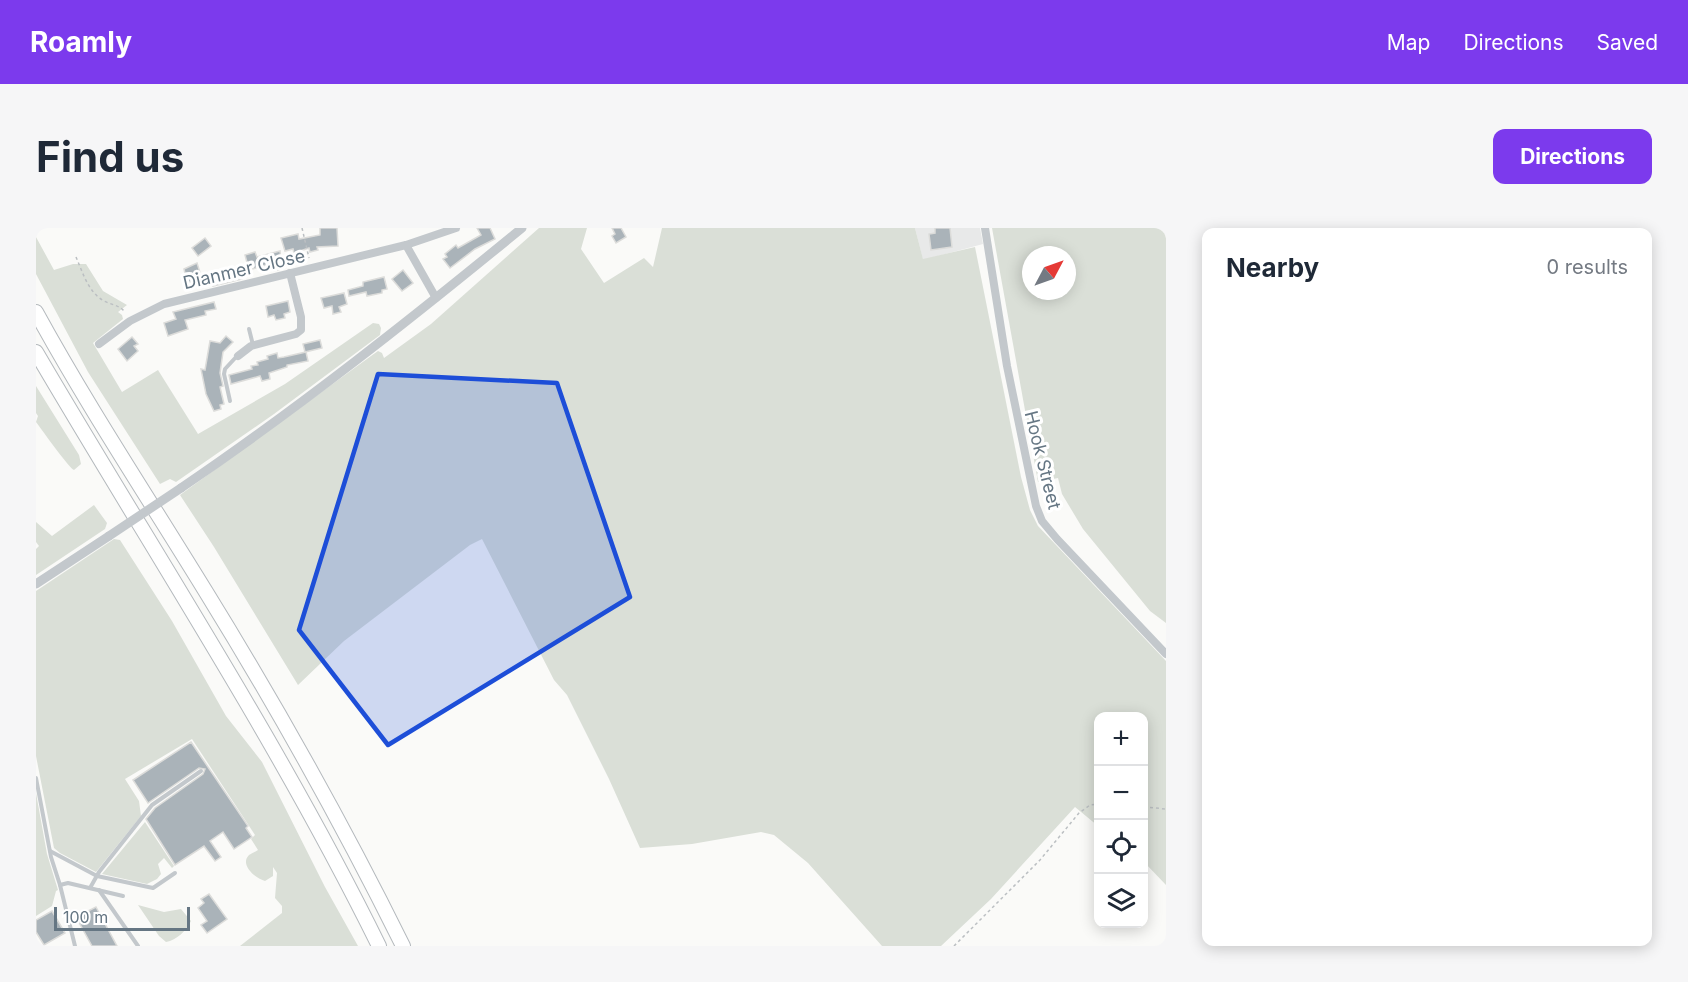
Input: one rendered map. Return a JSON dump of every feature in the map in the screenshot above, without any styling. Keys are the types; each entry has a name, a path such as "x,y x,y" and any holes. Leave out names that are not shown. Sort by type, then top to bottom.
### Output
{"highway":[{"path":"36,312 252,668 342,828 403,946"},
{"path":"36,352 236,682 324,838 380,946"}],"street":[{"name":"Dianmer Close","path":"99,344 130,321 164,304 406,245 456,228"},
{"path":"36,584 181,488 291,411 522,228"},
{"name":"Hook Street","path":"985,228 1006,366 1035,506 1042,521 1057,539 1166,654"},
{"path":"406,245 436,298"},
{"path":"238,356 253,345 296,334 301,330 301,317 290,273"}],"lane":[{"path":"249,329 253,345"},
{"path":"230,401 224,374 225,369 238,356"},
{"path":"90,888 152,805 201,771"},
{"path":"36,778 50,851 75,946"},
{"path":"50,851 97,876 153,888 175,873"},
{"path":"60,885 68,883 123,896"},
{"path":"99,890 138,946"}],"path":[{"path":"302,228 311,268"},
{"path":"76,257 95,295 123,309 130,321"},
{"path":"954,946 1040,860 1079,813 1094,805"},
{"path":"1148,807 1166,809"}],"highlighted area":[{"path":"378,374 557,383 630,597 388,745 299,630"}],"shaded area":[{"path":"539,228 587,228 581,249 604,283 644,258 653,267 662,228 915,228 923,259 975,247 1021,477 1030,510 1038,526 1166,661 1166,885 1148,866 1148,712 1094,712 1094,823 1075,807 991,899 941,946 882,946 808,863 774,835 761,832 692,844 640,848 567,695 554,680 482,539 470,545 344,641 298,685 180,495 378,351 384,358 431,324"},
{"path":"915,228 980,228 983,244 923,260"},
{"path":"992,228 1166,228 1166,623 1150,611 1083,529 1062,494 1058,478 1038,482"},
{"path":"36,237 54,270 73,264 86,264 103,291 127,305 118,312 123,319 93,343 122,392 158,370 198,434 285,384 373,323 379,324 380,335 274,414 176,482 170,479 160,484 88,372 36,274"},
{"path":"36,386 79,455 81,464 74,470 36,422 38,416"},
{"path":"94,505 107,523 105,529 36,575 36,549 39,546 36,542 36,522 52,536"},
{"path":"114,539 120,540 172,621 226,716 262,762 325,887 358,946 240,946 282,913 282,906 275,898 277,873 273,867 273,876 265,881 253,875 247,867 246,859 258,850 251,839 255,835 192,739 125,779 139,801 141,816 96,872 54,848 36,756 36,591"},
{"path":"36,793 47,854 58,890 52,906 36,916"},
{"path":"145,822 174,866 172,868 164,858 158,864 161,874 147,884 102,874"},
{"path":"138,905 164,912 181,909 191,921 181,934 166,942 159,936"}],"building":[{"path":"320,228 337,228 338,246 317,247 318,250 310,252 309,248 294,253 293,249 285,251 281,238 298,234 299,239 320,235"},
{"path":"477,228 490,228 495,239 475,249 450,268 443,259 447,257 445,254 456,245 458,248 481,235"},
{"path":"612,228 621,228 626,237 616,243 612,236 615,234"},
{"path":"935,228 950,228 952,247 931,250 929,234 935,233"},
{"path":"205,238 211,246 198,256 192,248"},
{"path":"280,251 281,269 273,271 270,264 249,270 245,255 255,252 257,257"},
{"path":"197,263 203,282 187,283 184,269"},
{"path":"240,267 242,279 213,286 212,283 209,284 207,276"},
{"path":"403,270 413,283 402,291 392,279"},
{"path":"384,277 387,289 382,290 382,293 367,296 366,292 349,296 348,290 363,286 363,282"},
{"path":"344,293 347,304 339,307 341,312 333,314 332,306 324,308 321,298"},
{"path":"288,301 290,312 284,314 285,318 276,320 274,315 268,317 266,306"},
{"path":"214,302 216,309 205,311 206,315 185,320 188,329 168,336 164,323 176,319 173,312"},
{"path":"226,336 233,342 223,352 220,373 223,386 220,387 224,404 220,405 221,409 214,411 206,394 201,369 205,370 210,341 220,343"},
{"path":"132,337 138,344 134,346 138,351 127,361 118,349"},
{"path":"320,340 322,348 305,352 303,344"},
{"path":"306,352 308,361 287,365 287,367 269,373 270,379 262,381 260,376 231,384 229,375 252,369 251,366 258,365 257,362 268,359 267,356 277,353 278,358"},
{"path":"191,742 248,826 246,828 252,837 234,849 223,832 210,841 221,857 215,861 204,846 175,865 146,819 155,808 203,774 205,769 199,768 148,803 133,780"},
{"path":"209,894 227,919 207,933 201,925 207,921 198,908 204,903 201,899"},
{"path":"96,907 117,946 92,946 76,917"},
{"path":"52,911 65,933 44,945 36,932 36,920"}]}
